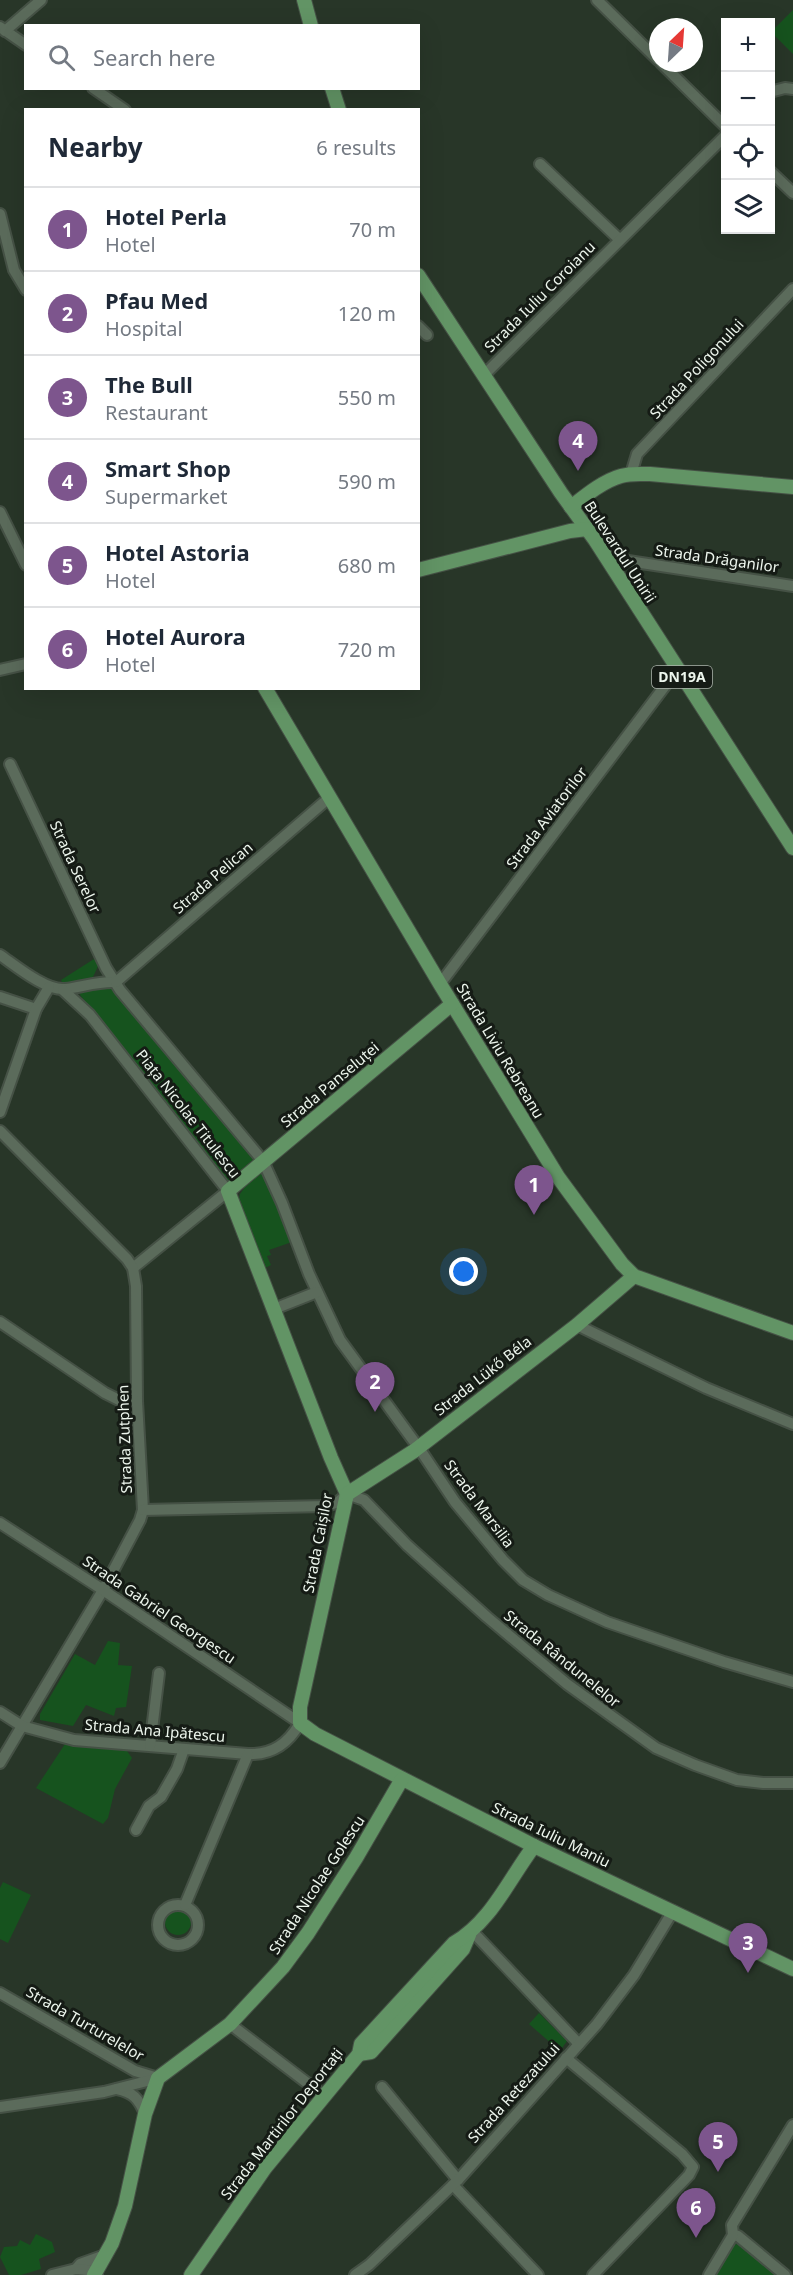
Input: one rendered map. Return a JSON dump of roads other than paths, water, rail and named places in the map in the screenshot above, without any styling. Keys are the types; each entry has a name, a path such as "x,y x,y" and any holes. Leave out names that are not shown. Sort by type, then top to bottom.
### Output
{"main road":[{"path":"304,0 310,24"},
{"path":"333,90 338,108"},
{"name":"Bulevardul Unirii","path":"420,278 587,529 793,848"},
{"path":"571,507 619,477 631,474 793,487"},
{"path":"420,569 570,531 587,529"},
{"name":"Strada Liviu Rebreanu","path":"266,690 440,984 558,1177 622,1264 634,1276 793,1333"},
{"name":"Strada Panseluței","path":"228,1191 452,1004"},
{"name":"Piața Nicolae Titulescu","path":"228,1191 274,1309"},
{"name":"Strada Lükő Béla","path":"347,1494 419,1447 577,1324 634,1276"},
{"name":"Strada Caișilor","path":"274,1309 347,1494 300,1707 300,1723"},
{"name":"Strada Iuliu Maniu","path":"300,1723 315,1734 534,1846 793,1969"},
{"name":"Strada Nicolae Golescu","path":"158,2078 230,2024 283,1967 308,1933 356,1858 402,1779"},
{"name":"Strada Martirilor Deportați","path":"191,2275 265,2168 323,2095 359,2054 371,2052 463,1949 470,1933 500,1897 534,1846"},
{"path":"96,2274 125,2206 145,2114 158,2078"}],"street":[{"path":"24,44 2,29 41,0"},
{"path":"597,0 649,52"},
{"path":"669,72 725,126"},
{"path":"775,91 793,88"},
{"path":"96,90 122,108"},
{"name":"Strada Iuliu Coroianu","path":"484,375 721,140"},
{"name":"Strada Iuliu Coroianu","path":"540,164 619,239"},
{"path":"775,175 793,194"},
{"path":"0,214 14,270 24,287"},
{"name":"Strada Poligonului","path":"631,474 637,454 793,289"},
{"path":"420,328 427,335"},
{"path":"0,512 24,561"},
{"name":"Strada Drăganilor","path":"602,552 615,559 793,586"},
{"path":"0,670 24,664"},
{"name":"Strada Aviatorilor","path":"440,984 677,670"},
{"name":"Strada Serelor","path":"10,764 106,968 116,982"},
{"name":"Strada Pelican","path":"116,982 330,797"},
{"path":"0,955 49,987 63,990 100,981 116,982"},
{"name":"Piața Nicolae Titulescu","path":"116,982 263,1161 317,1292"},
{"path":"0,1112 36,1009 49,987"},
{"name":"Piața Nicolae Titulescu","path":"63,990 90,1015 228,1191"},
{"path":"0,997 36,1009"},
{"path":"0,1131 127,1258 133,1268 228,1191"},
{"name":"Strada Zutphen","path":"0,1763 103,1590 143,1510 137,1401 136,1286 133,1268"},
{"path":"274,1309 317,1292"},
{"name":"Strada Marsilia","path":"317,1292 340,1340 419,1447 455,1502 481,1536 523,1580 548,1595 607,1622 724,1662 793,1682"},
{"path":"0,1322 105,1393 121,1401 137,1401"},
{"path":"577,1324 706,1388 793,1424"},
{"path":"143,1510 327,1506 338,1502 347,1494"},
{"name":"Strada Rândunelelor","path":"347,1494 364,1500 416,1553 487,1617 567,1684 656,1748 694,1765 736,1779 763,1783 793,1783"},
{"name":"Strada Gabriel Georgescu","path":"0,1523 300,1723"},
{"path":"150,1746 159,1673"},
{"name":"Strada Ana Ipătescu","path":"0,1712 22,1726 74,1740 248,1754 262,1754 277,1749 300,1723"},
{"path":"136,1830 149,1806 161,1797 177,1768 184,1749"},
{"path":"185,1905 248,1754"},
{"name":"Strada Retezatului","path":"355,2275 369,2265 455,2182 566,2058 634,1975 673,1911"},
{"path":"470,1933 579,2043"},
{"name":"Strada Turturelelor","path":"0,1993 135,2071 158,2078"},
{"path":"230,2024 323,2095"},
{"path":"566,2058 682,2154 693,2167 689,2175 593,2275"},
{"path":"0,2107 117,2089 158,2078"},
{"path":"382,2087 455,2182 538,2275"},
{"path":"117,2089 135,2096 145,2114"},
{"path":"709,2275 745,2205 793,2125"},
{"path":"732,2230 785,2275"},
{"path":"76,2269 80,2264 105,2255"},
{"path":"52,2275 76,2269 96,2274"}],"place":[{"name":"Smart Shop","path":"578,471"},
{"name":"Hotel Perla","path":"534,1215"},
{"name":"Pfau Med","path":"375,1412"},
{"name":"The Bull","path":"748,1973"},
{"name":"Hotel Astoria","path":"718,2172"},
{"name":"Hotel Aurora","path":"696,2238"}]}
